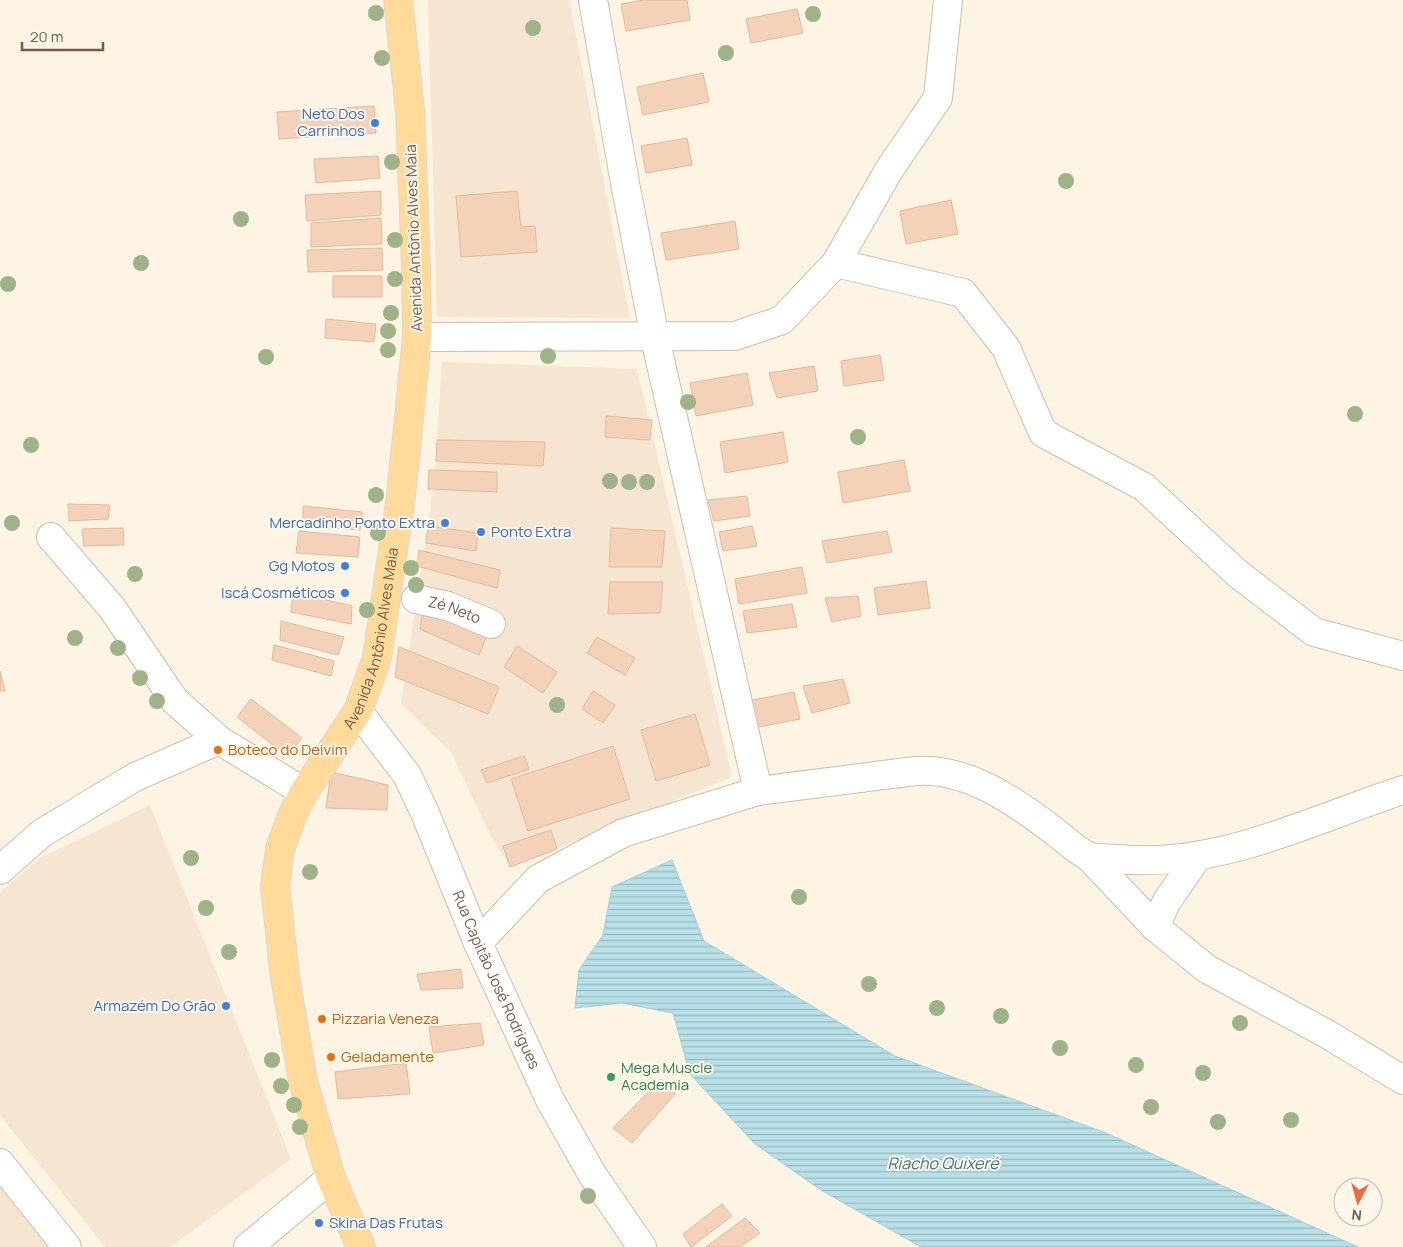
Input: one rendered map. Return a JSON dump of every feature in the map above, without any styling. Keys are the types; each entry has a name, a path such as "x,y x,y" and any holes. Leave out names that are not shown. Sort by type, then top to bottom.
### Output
{"main road":[{"name":"Avenida Antônio Alves Maia","path":"361,1247 332,1178 302,1081 285,977 275,886 280,849 292,816 304,792 358,711 378,649 401,496 417,337 410,110 398,0"}],"street":[{"path":"593,0 625,183 655,338 758,791"},
{"path":"417,337 655,338 735,336 782,320 836,263 889,170 938,98 948,0"},
{"path":"836,263 963,293 1006,348 1043,433 1144,487 1238,574 1314,632 1403,656"},
{"path":"51,537 112,608 175,701 218,740 304,792"},
{"name":"Zé Neto","path":"416,599 448,606 491,624"},
{"name":"Rua Capitão José Rodrigues","path":"358,711 407,775 425,813 478,943 550,1100 592,1174 642,1247"},
{"path":"0,870 42,833 135,777 218,740"},
{"path":"478,943 538,879 556,867 622,833 758,791 915,771 950,772 1008,800 1088,856 1155,927 1207,969 1327,1034 1403,1080"},
{"path":"1088,856 1159,861 1198,856 1268,837 1403,790"},
{"path":"1155,927 1167,901 1198,856"},
{"path":"0,1163 67,1247"},
{"path":"248,1247 332,1178"}],"shaded area":[{"path":"428,0 569,0 630,318 437,317"},
{"path":"442,362 637,369 732,777 510,867 491,836 451,752 401,704 434,484"},
{"path":"150,805 291,1159 170,1247 105,1247 0,1115 0,892 40,858"},
{"path":"0,1185 49,1247 0,1247"}],"water":[{"name":"Riacho Quixeré","path":"672,860 704,941 895,1056 1106,1133 1358,1247 921,1247 821,1190 755,1144 690,1074 673,1013 622,1003 575,1008 579,970 603,935 612,887"}],"building":[{"path":"643,0 687,0 690,20 626,31 621,4"},
{"path":"797,9 803,33 751,43 746,19"},
{"path":"703,73 709,102 643,115 637,87"},
{"path":"374,106 376,133 279,139 277,112"},
{"path":"687,138 692,165 646,173 641,146"},
{"path":"378,156 380,178 316,183 314,159"},
{"path":"381,191 381,215 307,221 305,195"},
{"path":"517,191 521,227 535,226 537,252 461,257 456,196"},
{"path":"951,200 958,234 906,244 900,211"},
{"path":"381,218 382,244 311,247 311,223"},
{"path":"735,221 739,249 666,260 661,233"},
{"path":"382,248 383,270 308,272 307,250"},
{"path":"333,276 382,276 382,297 333,297"},
{"path":"326,319 376,324 374,342 325,338"},
{"path":"880,355 884,380 844,386 841,361"},
{"path":"814,366 818,391 777,398 769,373"},
{"path":"747,373 753,405 696,416 690,383"},
{"path":"606,416 652,420 650,440 605,437"},
{"path":"783,432 788,462 725,473 720,442"},
{"path":"437,440 545,442 543,466 436,461"},
{"path":"904,460 910,491 843,503 838,472"},
{"path":"429,470 497,472 497,492 428,489"},
{"path":"747,496 750,516 714,521 708,500"},
{"path":"68,504 110,505 108,519 69,521"},
{"path":"303,506 362,512 360,530 303,526"},
{"path":"428,526 478,533 476,551 426,543"},
{"path":"752,526 757,546 723,551 719,532"},
{"path":"123,528 124,545 84,546 82,529"},
{"path":"611,528 665,531 662,567 609,567"},
{"path":"299,531 360,537 358,557 296,553"},
{"path":"887,531 892,552 827,563 822,541"},
{"path":"419,550 500,570 497,588 417,566"},
{"path":"802,567 807,593 739,604 735,579"},
{"path":"926,581 930,608 878,615 874,588"},
{"path":"610,582 663,582 660,613 608,614"},
{"path":"293,592 352,606 351,624 291,612"},
{"path":"858,596 861,616 832,622 825,598"},
{"path":"424,603 489,631 479,655 420,629"},
{"path":"792,604 797,627 747,633 743,611"},
{"path":"281,621 344,637 338,655 280,640"},
{"path":"597,637 635,658 625,675 587,653"},
{"path":"274,645 334,661 331,676 272,660"},
{"path":"517,646 557,672 543,693 504,667"},
{"path":"399,647 499,687 488,714 395,677"},
{"path":"0,671 5,691 0,691"},
{"path":"843,679 850,703 812,713 803,686"},
{"path":"593,691 615,705 603,723 582,709"},
{"path":"794,692 800,719 748,729 743,702"},
{"path":"251,699 302,738 287,756 237,717"},
{"path":"695,714 710,765 656,781 641,730"},
{"path":"613,746 630,799 528,831 511,779"},
{"path":"524,756 529,769 487,783 481,770"},
{"path":"331,772 388,785 387,810 326,808"},
{"path":"551,830 557,849 510,867 503,846"},
{"path":"461,969 463,988 421,990 417,974"},
{"path":"480,1023 484,1045 433,1053 429,1027"},
{"path":"406,1063 410,1094 338,1099 335,1072"},
{"path":"661,1079 675,1094 632,1143 613,1128"},
{"path":"722,1204 732,1216 691,1247 683,1234"},
{"path":"745,1218 760,1233 740,1247 706,1247"}],"place":[{"name":"Neto Dos Carrinhos","path":"375,123"},
{"name":"Mercadinho Ponto Extra","path":"445,523"},
{"name":"Ponto Extra","path":"481,532"},
{"name":"Gg Motos","path":"345,566"},
{"name":"Iscá Cosméticos","path":"345,593"},
{"name":"Boteco do Deivim","path":"218,750"},
{"name":"Armazém Do Grão","path":"226,1006"},
{"name":"Pizzaria Veneza","path":"322,1019"},
{"name":"Geladamente","path":"331,1057"},
{"name":"Mega Muscle Academia","path":"611,1077"},
{"name":"Skina Das Frutas","path":"319,1223"}]}
